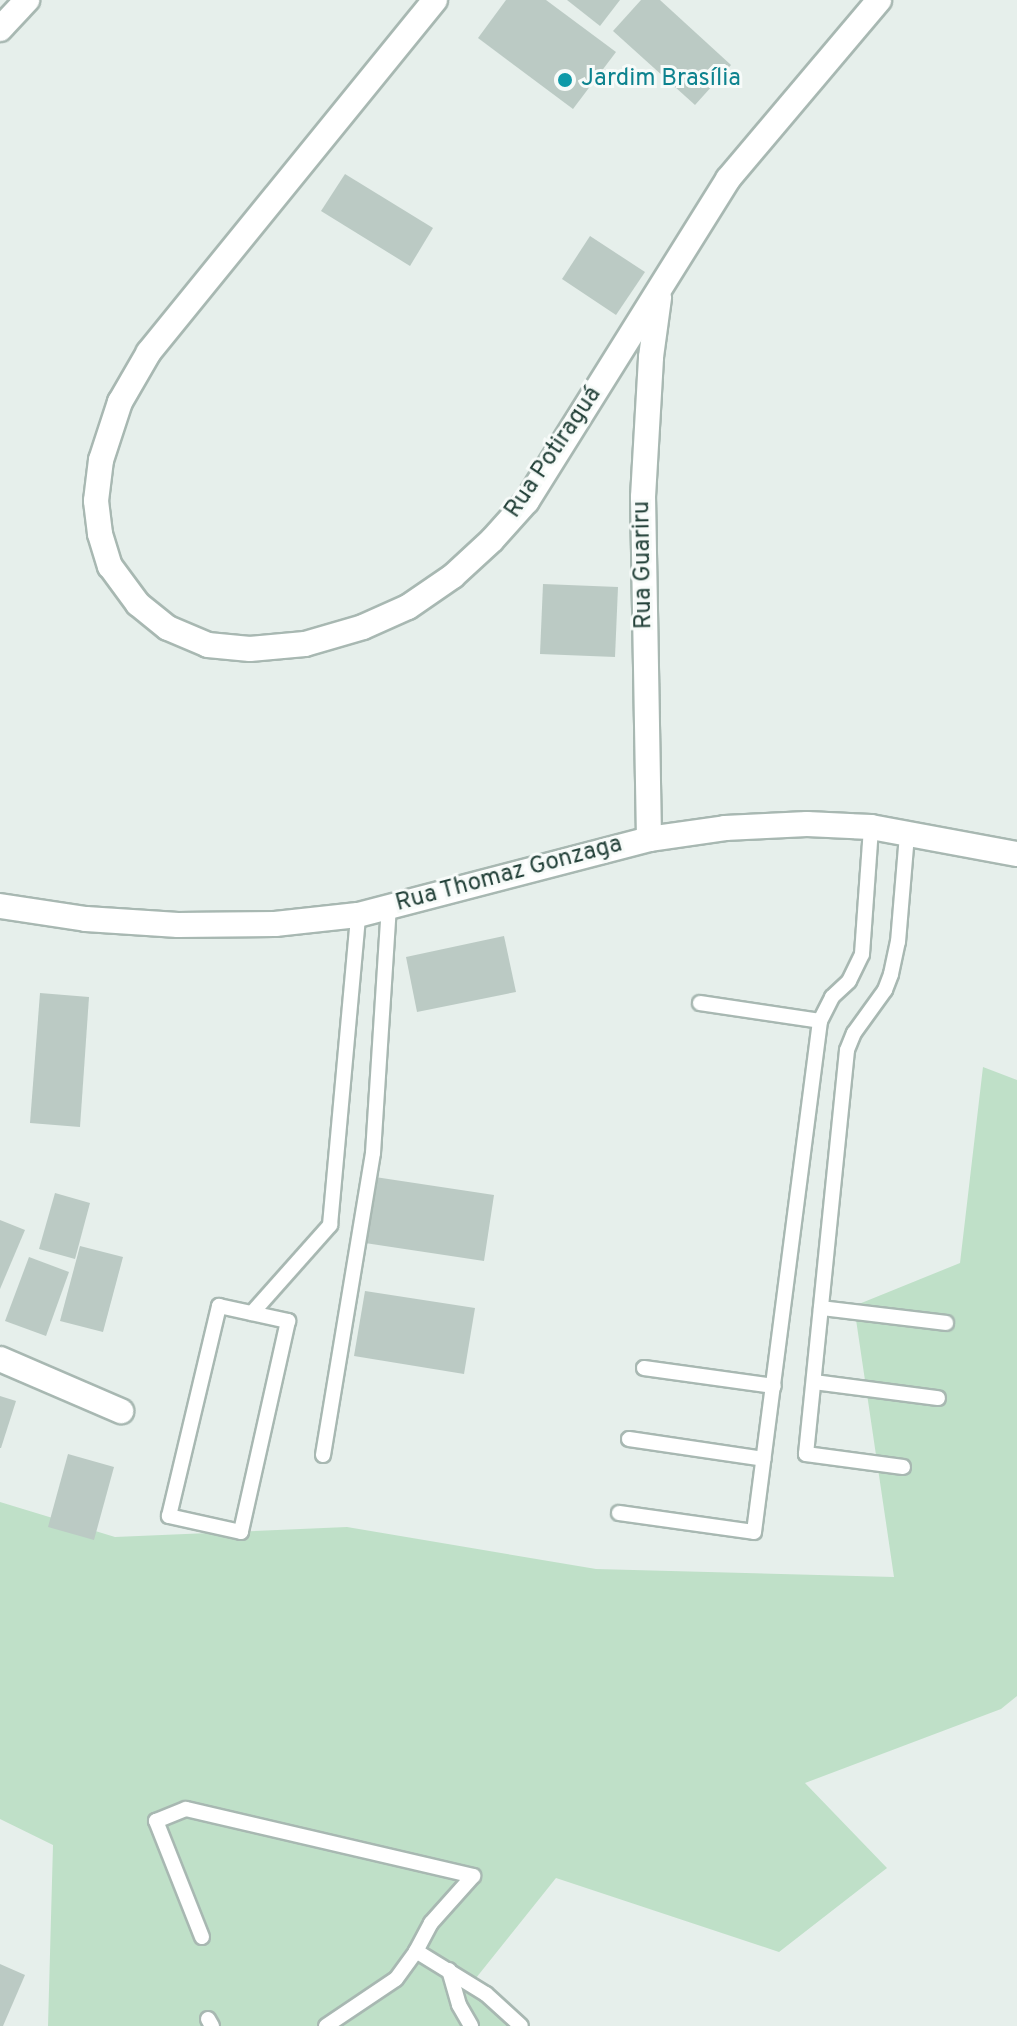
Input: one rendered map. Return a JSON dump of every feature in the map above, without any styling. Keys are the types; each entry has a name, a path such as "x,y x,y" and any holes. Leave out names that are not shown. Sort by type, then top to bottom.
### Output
{"street":[{"name":"Rua Potiraguá","path":"435,0 149,352 120,402 101,460 96,501 100,534 110,566 138,604 168,628 208,645 250,649 305,644 363,627 408,607 453,576 492,540 527,501 728,179 879,0"},
{"path":"0,29 14,7"},
{"name":"Rua Guariru","path":"649,839 643,497 651,357 659,292"},
{"name":"Rua Thomaz Gonzaga","path":"0,906 86,919 178,925 275,924 358,915 649,839 725,828 793,824 871,827 1017,854"},
{"path":"0,1359 121,1411"}],"lane":[{"path":"619,1513 754,1532 820,1021 832,997 849,981 862,954 871,827"},
{"path":"903,1467 806,1454 847,1050 854,1033 885,990 891,974 898,942 907,834"},
{"path":"323,1455 373,1153 389,907"},
{"path":"252,1313 330,1225 358,915"},
{"path":"700,1003 820,1021"},
{"path":"219,1306 252,1313 288,1321 241,1532 169,1516 219,1306"},
{"path":"821,1308 946,1323"},
{"path":"644,1368 774,1386"},
{"path":"814,1382 938,1398"},
{"path":"629,1439 764,1459"},
{"path":"202,1937 156,1821 186,1809 473,1876 431,1923 396,1979 326,2026"},
{"path":"416,1951 501,2005 521,2026"},
{"path":"449,1970 459,2005 471,2026"}],"green space":[{"path":"983,1067 1017,1080 1017,1696 1001,1709 805,1783 887,1868 779,1952 556,1878 476,1978 511,2026 48,2026 53,1845 0,1819 0,1502 115,1537 347,1527 596,1569 894,1577 854,1306 960,1263"}],"building":[{"name":"Jardim Brasília","path":"506,0 546,0 616,52 573,109 478,38"},
{"path":"567,0 620,0 600,26"},
{"path":"641,0 660,0 731,65 695,105 613,31"},
{"path":"345,174 433,228 410,266 321,211"},
{"path":"590,236 645,272 616,315 562,279"},
{"path":"543,584 618,587 615,657 540,654"},
{"path":"504,936 516,992 417,1012 406,957"},
{"path":"40,993 89,997 80,1127 30,1123"},
{"path":"375,1177 494,1195 484,1261 365,1243"},
{"path":"55,1193 90,1203 75,1259 39,1249"},
{"path":"0,1220 25,1230 0,1289"},
{"path":"80,1246 123,1257 103,1332 60,1321"},
{"path":"29,1257 69,1272 46,1336 5,1321"},
{"path":"365,1291 475,1308 464,1374 354,1356"},
{"path":"0,1396 16,1401 1,1448 0,1448"},
{"path":"68,1454 114,1467 94,1540 48,1527"},
{"path":"0,1964 25,1975 3,2026 0,2026"}],"place":[{"name":"Jardim Brasília","path":"565,80"}]}
